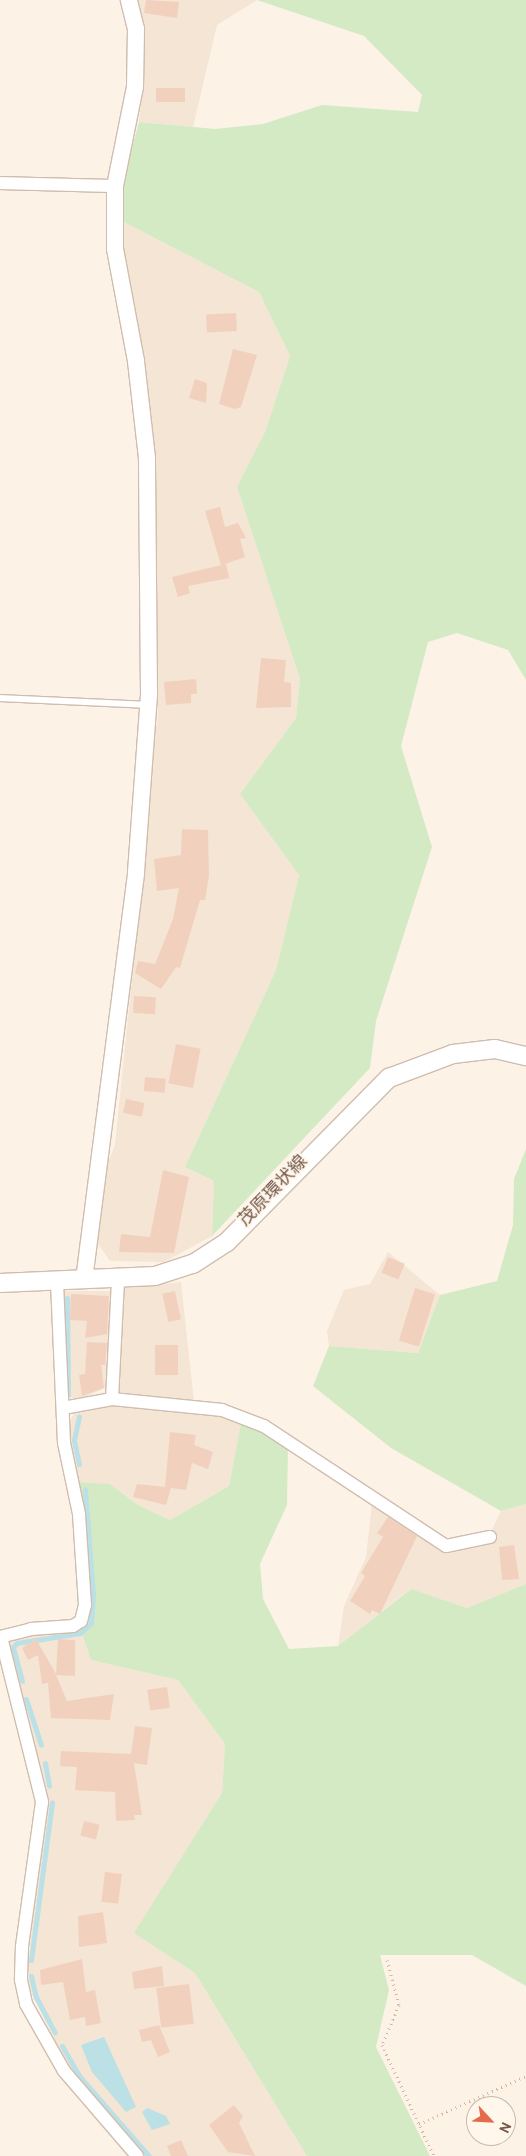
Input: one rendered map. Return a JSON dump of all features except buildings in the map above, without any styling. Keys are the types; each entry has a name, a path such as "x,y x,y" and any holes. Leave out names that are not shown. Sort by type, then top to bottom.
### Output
{"main road":[{"name":"茂原環状線","path":"0,1283 57,1282 155,1276 193,1264 227,1242 389,1078 453,1054 495,1049 526,1056"}],"street":[{"path":"84,1280 136,872 147,705 147,458 136,361 115,249 115,186 135,87 136,29 129,0"},
{"path":"0,183 115,186"},
{"path":"112,1398 118,1279"},
{"path":"57,1282 64,1443 79,1514 84,1575 81,1621 73,1626 31,1629 0,1637 42,1802 22,1946 21,1980 26,2004 64,2071 137,2156"},
{"path":"63,1408 112,1398 222,1410 264,1426 446,1546 490,1537"}],"lane":[{"path":"0,698 147,705"}],"path":[{"path":"387,1960 399,2005 382,2045 434,2156"},
{"path":"419,2124 526,2076"}],"shaded area":[{"path":"134,0 257,0 217,25 193,127 139,122 145,66"},
{"path":"120,220 259,292 290,356 265,432 237,487 300,679 296,718 240,794 299,875 276,970 185,1167 214,1181 212,1236 164,1262 110,1261 94,1238 100,1182 115,1145 147,832 148,761 158,718 150,406 123,271"},
{"path":"388,1252 440,1295 418,1353 329,1346 327,1331 344,1290 370,1284"},
{"path":"181,1282 194,1402 117,1392 123,1288"},
{"path":"66,1291 114,1291 109,1386 79,1400 63,1395 62,1294"},
{"path":"104,1402 200,1411 241,1423 229,1486 170,1520 138,1505 110,1484 79,1482 66,1424 80,1407"},
{"path":"372,1503 437,1546 491,1532 501,1511 526,1504 526,1584 467,1608 410,1589 338,1646 344,1606 366,1557"},
{"path":"79,1625 91,1660 178,1680 225,1744 222,1793 135,1933 195,1973 307,2156 142,2156 69,2069 26,1982 47,1790 6,1641"}],"green space":[{"path":"257,0 526,0 526,680 508,650 457,633 428,642 401,746 432,847 376,1021 370,1068 212,1236 214,1181 185,1167 276,970 299,875 240,794 296,718 300,679 237,487 265,432 290,356 259,292 120,220 123,182 139,122 215,129 263,124 322,105 418,112 422,95 364,36"},
{"path":"526,1149 526,1504 501,1511 391,1448 313,1386 329,1346 418,1353 440,1295 497,1281 513,1225 514,1179"},
{"path":"241,1423 288,1446 287,1505 260,1564 263,1599 289,1649 338,1646 411,1589 467,1608 526,1584 526,1986 472,1955 380,1955 389,1990 376,2047 430,2156 307,2156 195,1973 134,1933 222,1793 225,1744 178,1680 91,1660 79,1625 79,1482 110,1484 138,1505 170,1520 229,1486"}],"water":[{"path":"104,2037 136,2107 126,2112 92,2072 81,2045"},
{"path":"147,2108 166,2116 170,2124 152,2130 142,2112"}],"waterway":[{"path":"67,1298 68,1395"},
{"path":"79,1417 74,1440 79,1464"},
{"path":"22,1681 13,1647 17,1643 80,1633 91,1623 93,1594 85,1489"},
{"path":"26,1699 41,1745"},
{"path":"45,1763 49,1786"},
{"path":"31,1960 52,1802"},
{"path":"31,1976 36,1997 55,2032"},
{"path":"62,2046 80,2077 149,2156"}]}
